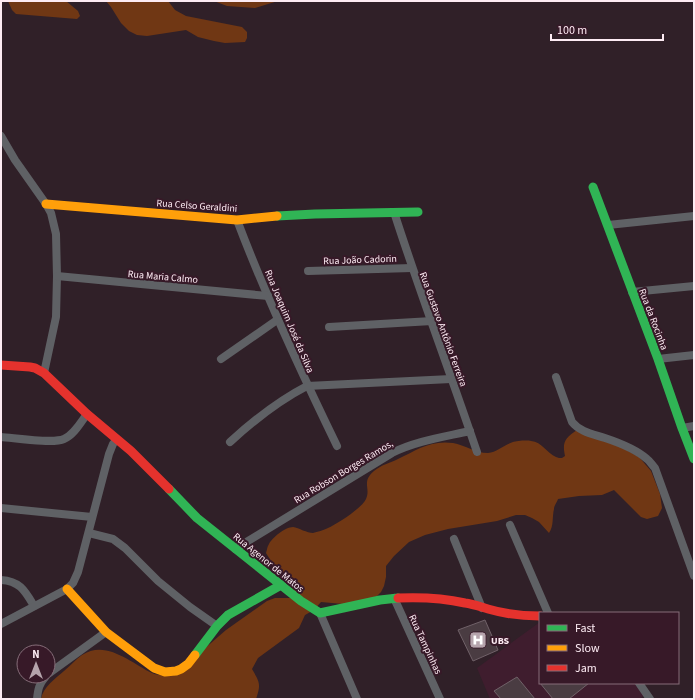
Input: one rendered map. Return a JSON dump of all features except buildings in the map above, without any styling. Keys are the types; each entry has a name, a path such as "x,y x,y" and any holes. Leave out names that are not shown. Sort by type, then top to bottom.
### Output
{"street":[{"path":"1,136 15,160 46,204 56,234 56,317 44,373"},
{"name":"Rua da Rocinha","path":"593,187 694,459"},
{"name":"Rua Celso Geraldini","path":"46,204 237,220 284,215 418,212"},
{"name":"Rua Gustavo Antônio Ferreira","path":"394,212 412,268 432,321 477,452"},
{"path":"608,225 694,216"},
{"name":"Rua Joaquim José da Silva","path":"237,220 277,320 307,386 451,379"},
{"name":"Rua João Cadorin","path":"308,271 412,268"},
{"name":"Rua Maria Calmo","path":"57,276 268,296"},
{"path":"632,292 694,286"},
{"path":"221,359 277,320"},
{"path":"329,327 432,321"},
{"path":"658,359 694,355"},
{"name":"Rua Agenor de Matos","path":"1,365 30,367 44,373 87,414 117,438 146,465 197,518 301,601 320,613"},
{"path":"556,377 572,422 576,427 640,453 655,468 694,576"},
{"path":"230,442 252,422 273,406 307,386 337,446"},
{"path":"1,437 52,441 64,439 72,434 87,414"},
{"path":"682,428 694,426"},
{"name":"Rua Robson Borges Ramos,","path":"236,549 403,447 414,443 470,431"},
{"path":"1,624 67,589 73,583 78,572 89,533 109,454 117,438"},
{"path":"1,508 92,517"},
{"path":"510,524 548,612"},
{"path":"89,533 113,539 125,548 158,581 184,603 216,626"},
{"path":"454,539 482,608"},
{"path":"1,580 17,584 25,591 34,606"},
{"path":"67,589 106,632 154,668 165,672 176,671 188,664 216,626 228,615 281,585"},
{"path":"357,699 320,613 394,598 434,599 463,602 507,614 539,616"},
{"name":"Rua Tampinhas","path":"394,598 440,699"},
{"path":"56,668 106,632"},
{"path":"37,699 40,684"},
{"path":"640,684 650,699"}],"shaded area":[{"path":"8,1 66,1 78,11 80,16 77,19 16,14 12,10"},
{"path":"106,1 168,1 175,10 186,16 242,27 247,32 247,38 245,42 225,43 198,37 186,30 147,36 137,35 129,31 121,23"},
{"path":"214,1 278,1 255,8 227,6"},
{"path":"577,430 623,448 639,457 651,471 660,494 662,508 658,516 647,519 641,517 614,490 602,495 558,499 554,508 551,530 549,533 539,522 532,518 525,515 516,515 497,521 448,529 425,535 409,542 386,566 384,586 377,596 354,605 321,602 314,610 305,615 299,628 258,658 252,669 259,684 256,699 41,699 44,691 50,684 56,684 56,679 82,655 91,651 109,651 118,654 154,674 173,676 226,630 267,601 275,598 290,598 292,588 281,577 266,553 271,542 279,533 290,527 313,533 326,529 343,519 364,503 368,492 367,482 370,475 377,469 395,460 430,444 445,442 453,443 479,452 488,453 513,442 522,441 538,443 556,457 562,458 565,456 565,441"},
{"path":"539,623 539,684 635,684 644,695 640,699 490,699 477,668"}],"traffic: fast":[{"path":"593,187 694,459"},
{"path":"277,216 418,212"},
{"path":"169,489 197,518 301,601 320,613 380,600 398,598"},
{"path":"195,655 217,626 228,615 281,585"}],"traffic: slow":[{"path":"46,204 237,220 277,216"},
{"path":"67,589 106,632 154,668 165,672 176,671 188,664 195,655"}],"traffic: jam":[{"path":"1,365 30,367 44,373 87,414 131,451 169,489"},
{"path":"398,598 448,600 471,604 494,611 539,616"}],"place":[{"name":"UBS","path":"478,640"}]}
